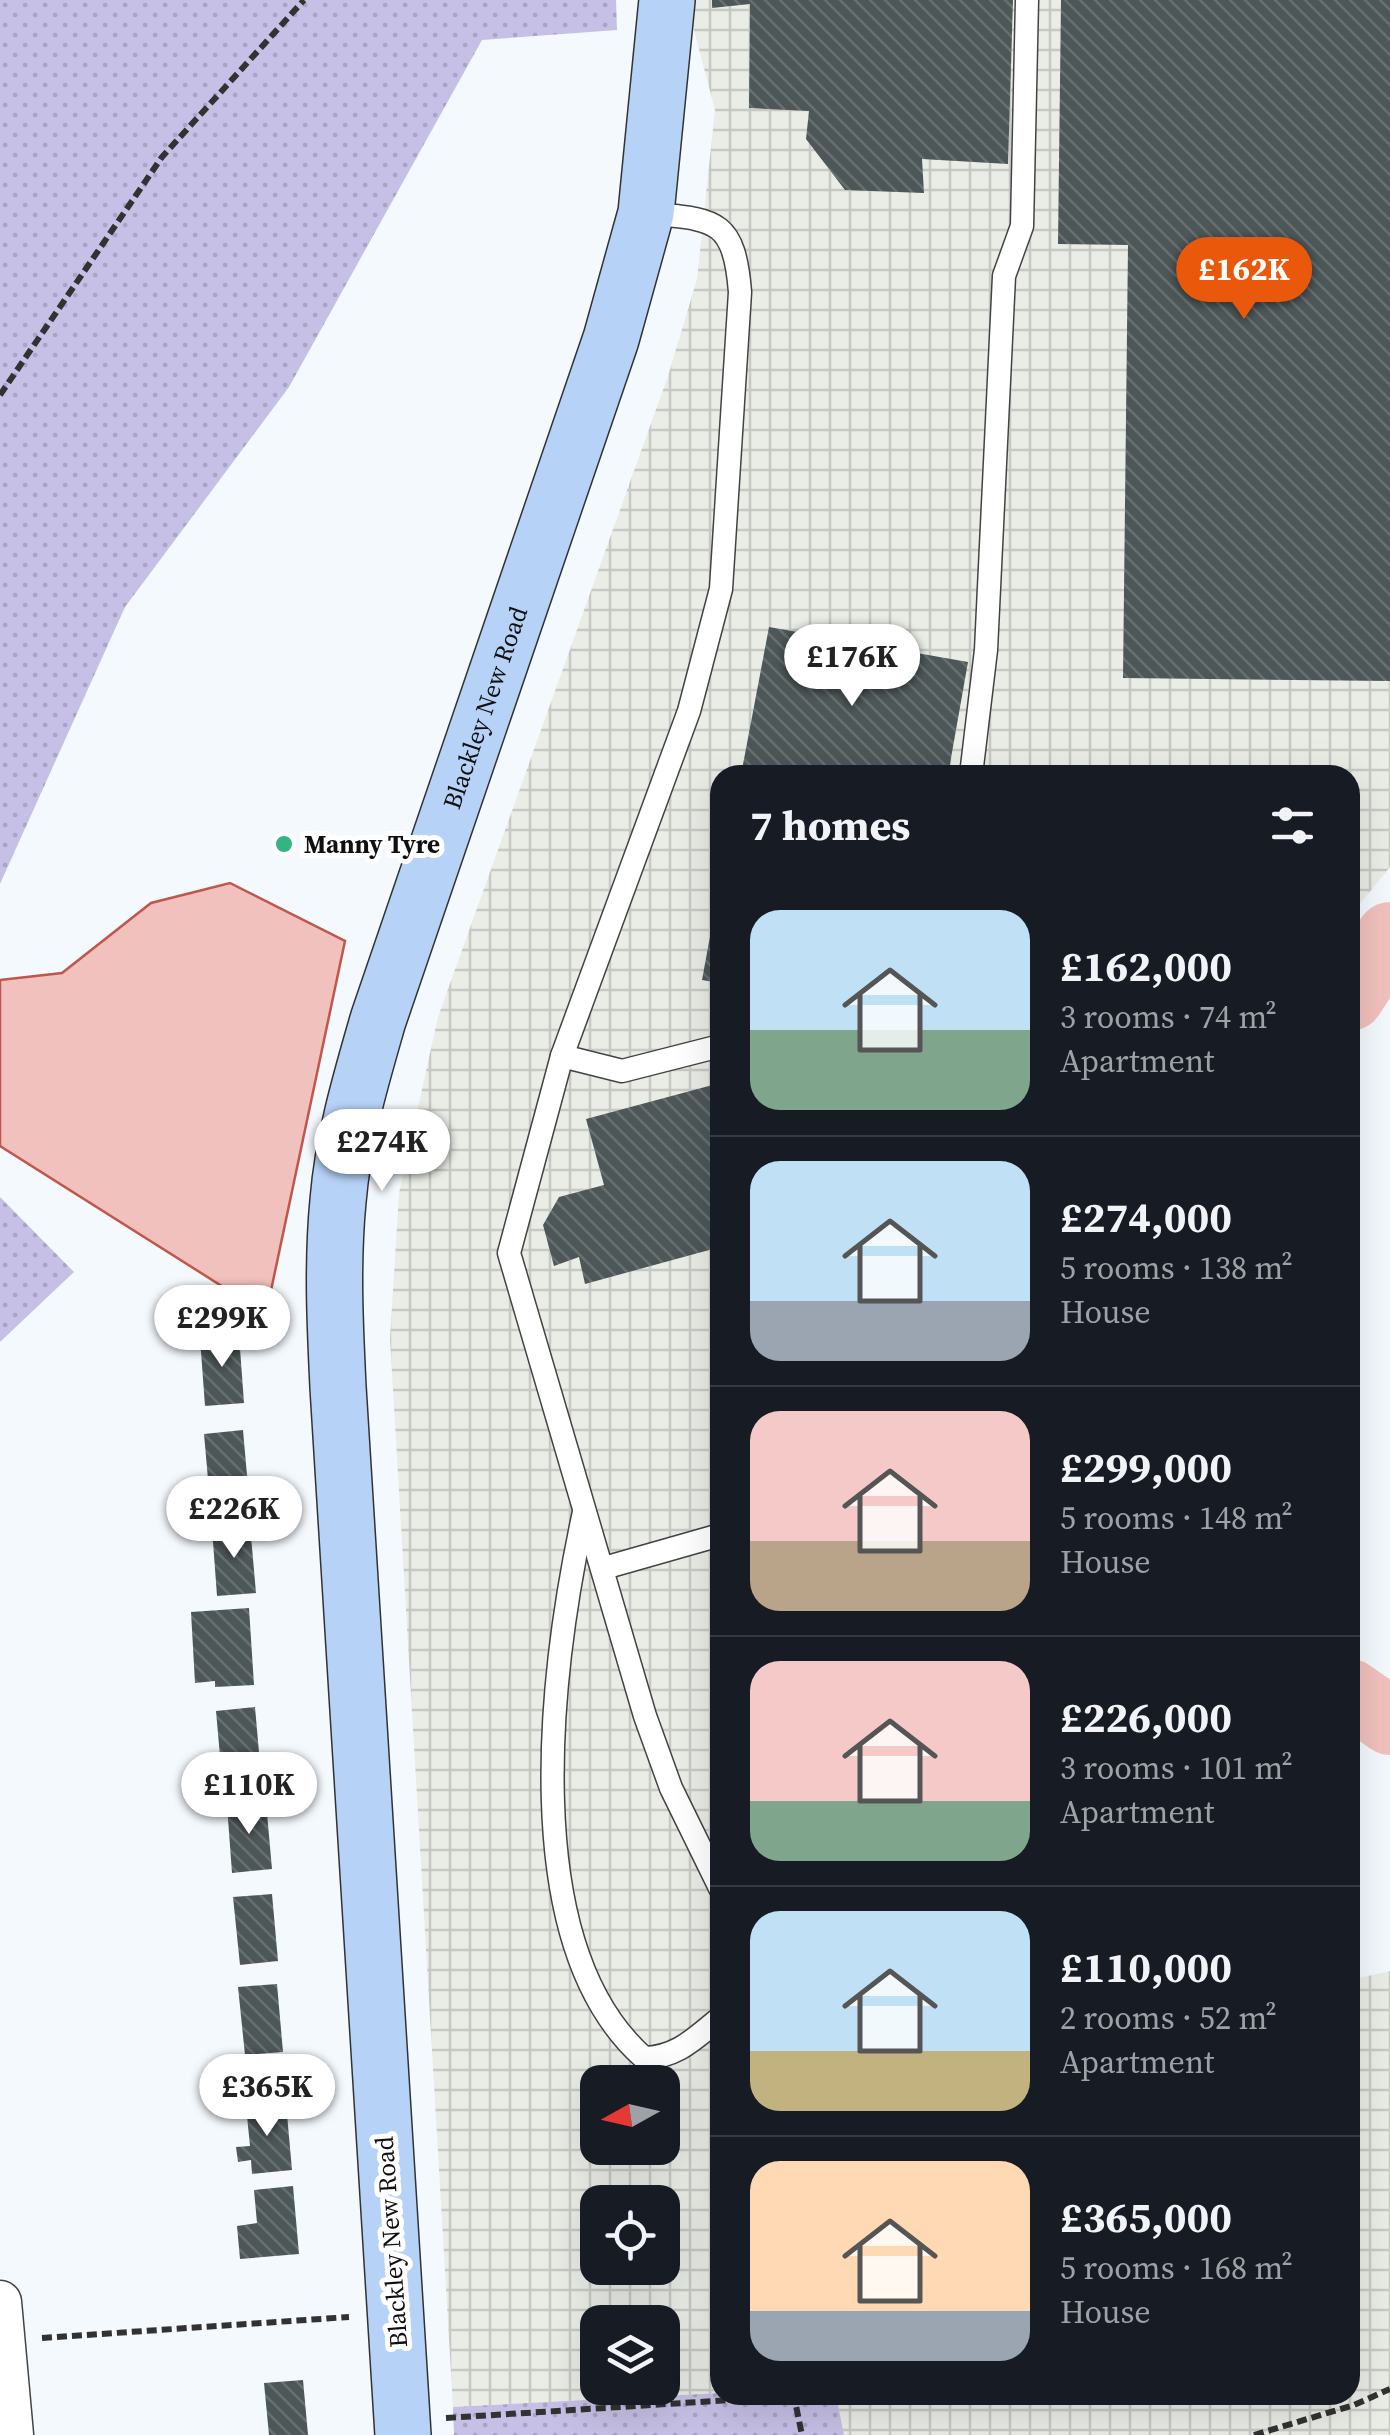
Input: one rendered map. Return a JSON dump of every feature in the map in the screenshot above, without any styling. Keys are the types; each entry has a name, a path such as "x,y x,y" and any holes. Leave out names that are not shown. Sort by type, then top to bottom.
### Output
{"street":[{"name":"Blackley New Road","path":"402,2428 339,1407 334,1286 338,1200 352,1112 378,1020 611,339 646,213 666,0"},
{"path":"2,2321 8,2430"}],"lane":[{"path":"972,765 986,650 1004,276 1022,226 1028,0"},
{"path":"646,213 706,219 720,227 738,262 740,292 721,589 689,712 562,1056 509,1252 645,1716 671,1788 710,1868"},
{"path":"562,1056 622,1071 710,1049"},
{"path":"585,1507 573,1561 555,1713 554,1824 570,1938 590,1988 609,2019 619,2035 644,2058 680,2051 710,2026"},
{"path":"604,1568 710,1538"}],"path":[{"path":"0,394 162,157 304,0"},
{"path":"2,2321 396,2314"},
{"path":"1360,2403 1390,2389"},
{"path":"402,2428 710,2403"},
{"path":"796,2405 802,2435"},
{"path":"1254,2435 1356,2405"}],"shaded area":[{"path":"0,0 616,0 617,30 482,40 289,387 125,607 0,884"},
{"path":"692,0 1390,0 1390,867 1360,904 1360,765 710,765 710,2394 680,2395 680,2305 580,2305 580,2400 453,2407 390,1339 399,1193 438,1017 668,376 697,279 715,110 690,15"},
{"path":"230,883 345,941 266,1314 0,1146 0,980 62,973 151,903"},
{"path":"0,1197 74,1272 0,1342"},
{"path":"1390,1971 1390,2435 844,2435 838,2405 1360,2405 1360,1978"},
{"path":"710,2394 710,2405 838,2405 844,2435 454,2435 453,2407 580,2400 580,2405 680,2405 680,2395"}],"building":[{"path":"712,0 1013,0 1008,164 922,159 924,193 845,190 806,139 809,111 749,108 750,4 712,8"},
{"path":"1061,0 1390,0 1390,681 1123,678 1128,245 1058,244"},
{"path":"769,627 968,662 950,765 743,765"},
{"path":"710,936 710,981 702,980"},
{"path":"710,1086 710,1250 585,1284 579,1257 554,1266 543,1225 559,1197 604,1185 586,1119"},
{"path":"239,1335 244,1403 205,1406 200,1338"},
{"path":"243,1430 249,1498 210,1502 204,1434"},
{"path":"250,1525 256,1593 217,1596 212,1528"},
{"path":"249,1608 254,1685 215,1687 215,1681 195,1683 191,1612"},
{"path":"255,1707 261,1775 222,1779 216,1711"},
{"path":"266,1802 272,1869 232,1873 227,1805"},
{"path":"272,1894 278,1961 240,1965 233,1897"},
{"path":"277,1984 283,2052 245,2055 238,1987"},
{"path":"286,2103 292,2170 252,2174 251,2160 238,2162 236,2147 250,2146 246,2106"},
{"path":"293,2186 299,2254 240,2259 237,2226 257,2223 254,2190"},
{"path":"303,2380 308,2435 269,2435 264,2383"}],"waterway":[{"path":"1360,982 1390,936"},
{"path":"1360,1700 1390,1721"}],"place":[{"name":"Manny Tyre","path":"284,844"}]}
